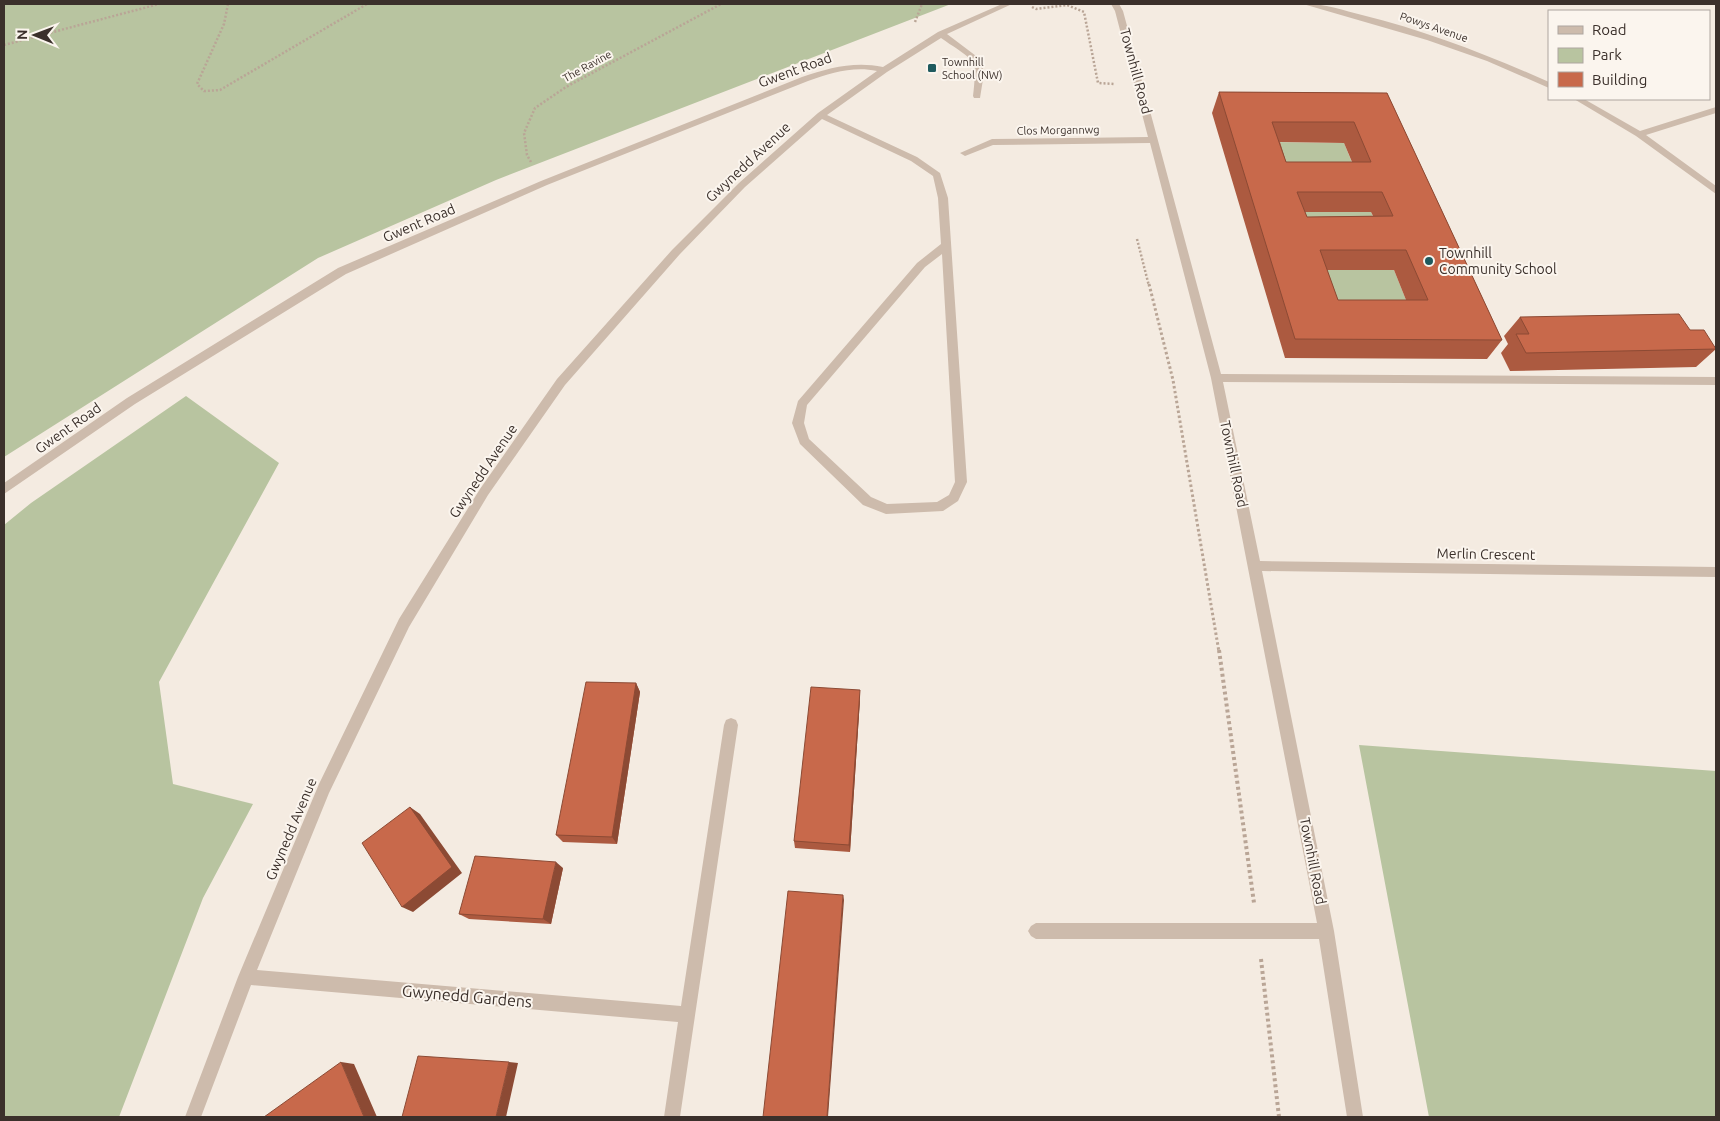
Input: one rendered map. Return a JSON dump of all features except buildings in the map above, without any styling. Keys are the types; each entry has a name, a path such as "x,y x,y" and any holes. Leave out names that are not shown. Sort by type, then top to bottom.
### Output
{"street":[{"name":"Gwynedd Avenue","path":"193,1117 246,977 324,788 404,623 484,492 562,382 676,252 742,185 821,115 884,70 941,34 1008,4"},
{"name":"Townhill Road","path":"1114,4 1119,11 1155,140 1217,378 1256,566 1326,931 1355,1117"},
{"name":"Powys Avenue","path":"1307,4 1347,12 1424,34 1503,64 1548,85"},
{"path":"941,34 976,59 980,73 977,96"},
{"name":"Gwent Road","path":"4,488 131,401 342,271 544,183 806,79 837,68 869,66 884,70"},
{"path":"1580,100 1639,134 1716,191"},
{"path":"1639,134 1716,110"},
{"path":"821,115 914,159 937,175 943,198 946,245 961,482 954,498 939,507 886,509 867,501 804,441 798,423 802,404 920,265 946,245"},
{"name":"Clos Morgannwg","path":"965,152 992,142 1155,140"},
{"path":"1217,378 1716,381"},
{"name":"Merlin Crescent","path":"1256,566 1716,572"},
{"path":"672,1117 731,725"},
{"path":"1036,931 1326,931"},
{"name":"Gwynedd Gardens","path":"246,977 688,1015"}],"path":[{"path":"147,4 151,6"},
{"path":"4,45 159,4"},
{"path":"228,4 224,24 197,84 204,91 220,90 367,4"},
{"name":"The Ravine","path":"544,183 527,155 524,133 535,108 566,87 721,4"},
{"path":"914,24 922,4"},
{"path":"1028,4 1036,9 1059,4 1075,5 1084,12 1098,83 1139,85"},
{"path":"1138,239 1173,380 1214,613 1258,932 1280,1117"}],"green space":[{"path":"4,4 951,4 496,180 318,258 4,457"},
{"path":"1264,142 1344,143 1360,182 1277,182"},
{"path":"1288,212 1371,212 1382,236"},
{"path":"1310,270 1394,270 1414,320 1327,320"},
{"path":"186,396 279,463 159,682 173,784 253,804 203,898 119,1117 4,1117 4,525 31,503"},
{"path":"1359,745 1716,771 1716,1117 1429,1117"}],"place":[{"name":"Townhill School (NW)","path":"932,68"},
{"name":"Townhill Community School","path":"1429,261"}]}
